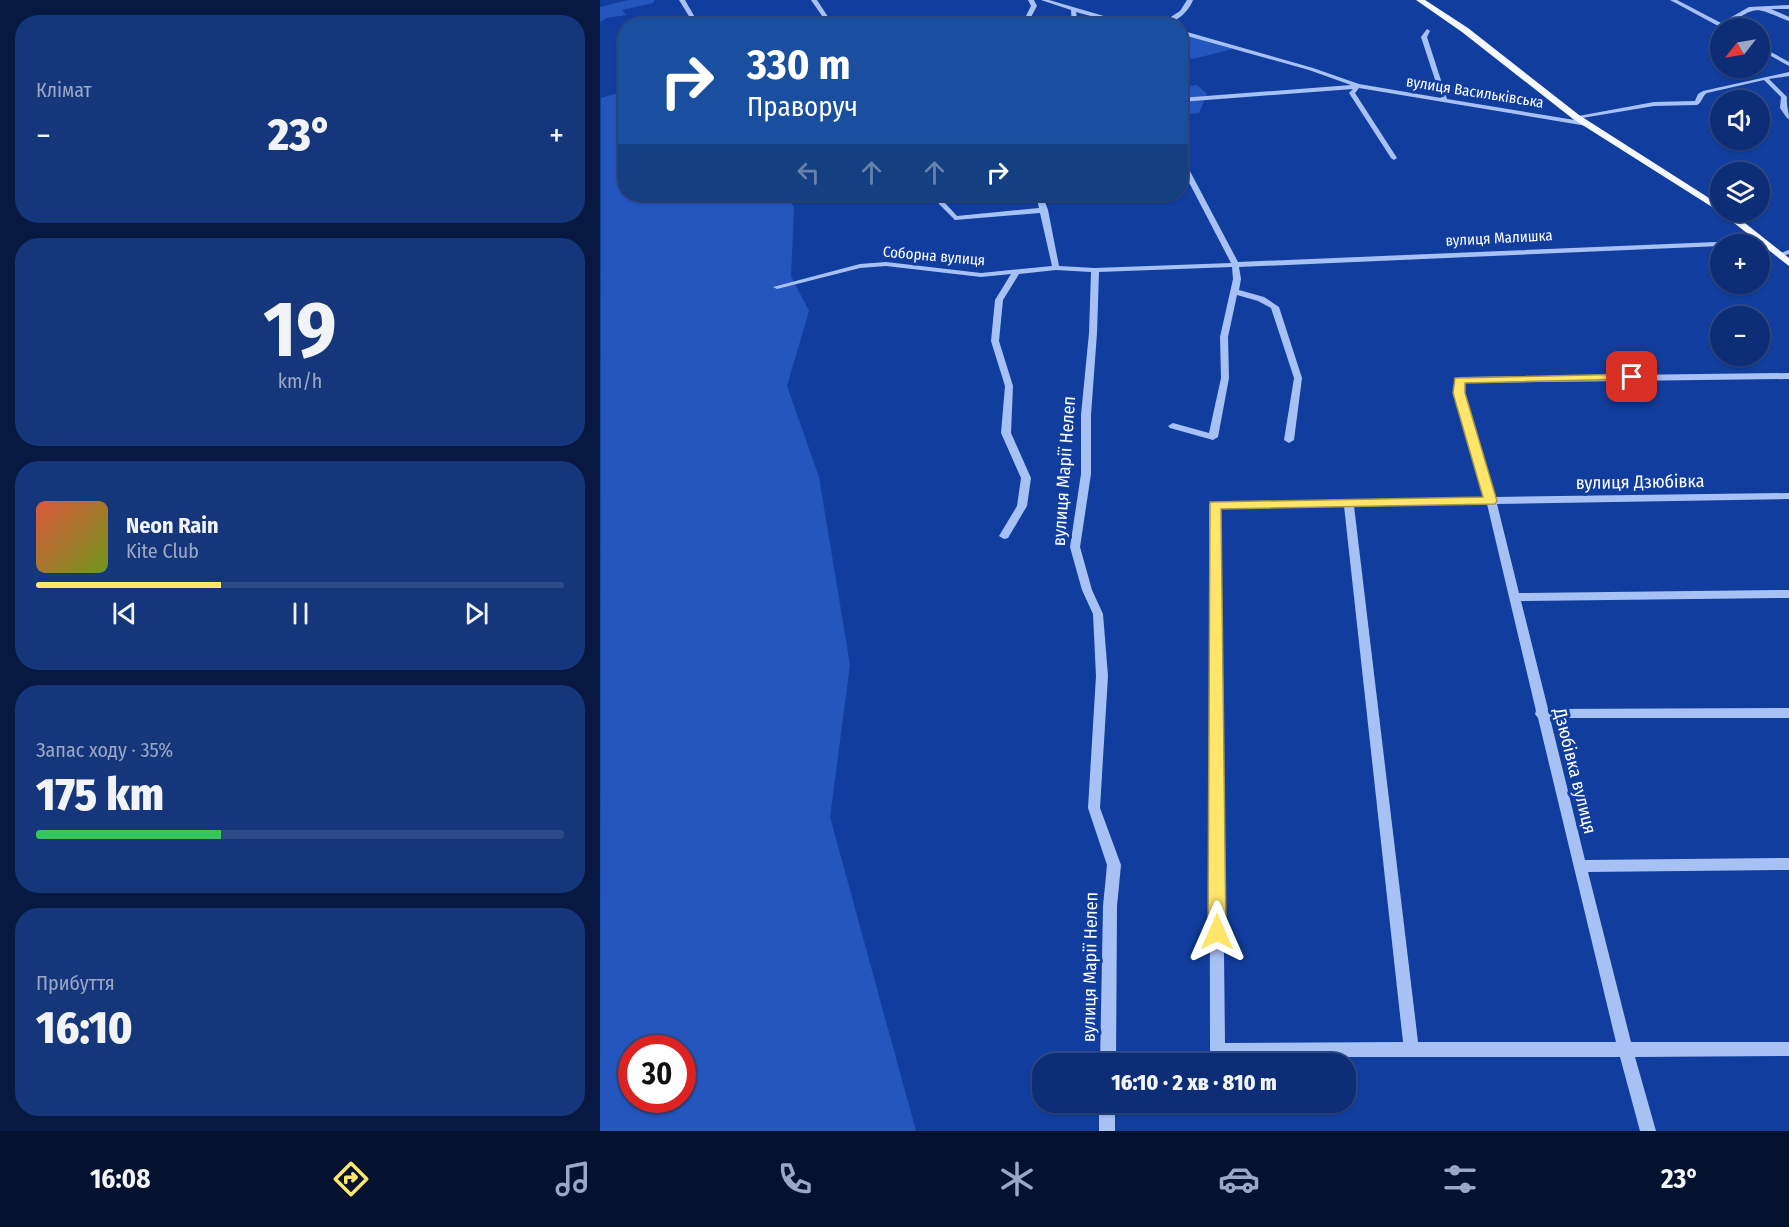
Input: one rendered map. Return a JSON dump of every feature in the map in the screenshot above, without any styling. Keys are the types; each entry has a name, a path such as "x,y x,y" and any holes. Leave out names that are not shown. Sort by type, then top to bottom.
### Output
{"main road":[{"path":"1420,0 1465,30 1576,117 1710,203"},
{"path":"1738,222 1754,234"},
{"path":"1770,246 1784,254 1789,263"}],"street":[{"path":"682,0 693,18"},
{"path":"814,0 826,18"},
{"path":"1027,18 1034,6 1031,0"},
{"path":"1044,0 1106,18"},
{"path":"1173,18 1190,5 1190,0"},
{"path":"1673,0 1710,20"},
{"path":"1760,7 1789,19"},
{"path":"1735,18 1746,10 1760,7 1789,7"},
{"path":"1073,9 1074,18"},
{"path":"1426,31 1424,37 1444,101"},
{"name":"вулиця Васильківська","path":"1188,34 1311,69 1358,86 1587,124"},
{"path":"1770,54 1789,64"},
{"path":"1770,77 1789,74"},
{"path":"1576,117 1654,104 1697,104 1700,95 1705,92 1766,78 1767,82 1784,96 1783,108 1789,117"},
{"path":"1358,86 1352,93 1394,158"},
{"name":"вулиця Васильківська","path":"1188,99 1358,86"},
{"path":"1173,426 1213,437 1225,378 1224,337 1237,279 1235,264 1188,173"},
{"path":"941,201 955,218 1044,210"},
{"path":"1041,201 1056,268"},
{"name":"вулиця Малишка","path":"1235,264 1710,244"},
{"name":"Соборна вулиця","path":"777,286 860,266 886,264 981,274 1056,268 1095,270 1235,264"},
{"name":"вулиця Марії Нелеп","path":"1095,270 1093,333 1086,415 1086,474 1075,547 1087,591 1098,614 1102,676 1094,808 1114,865 1110,906 1108,1053"},
{"name":"вулиця Марії Нелеп","path":"1004,537 1022,506 1026,478 1006,433 1009,386 995,340 999,300 1016,273"},
{"path":"1234,291 1268,303 1275,308 1279,317 1298,378 1289,440"},
{"name":"Дзюбівка вулиця","path":"1648,1131 1625,1049 1541,714 1491,501 1459,393 1459,380 1789,376"},
{"name":"вулиця Дзюбівка","path":"1411,1049 1218,1050 1214,505 1789,496"},
{"path":"1349,502 1411,1049 1789,1049"},
{"path":"1515,597 1789,594"},
{"path":"1541,714 1789,713"},
{"path":"1579,866 1789,864"},
{"path":"1107,1113 1107,1131"}],"shaded area":[{"path":"628,0 655,0 653,3 622,10 626,15 607,18 600,22 600,7"},
{"path":"1188,36 1233,49 1193,59 1188,57"},
{"path":"1197,85 1207,94 1199,113 1188,114 1188,86"},
{"path":"618,93 618,201 791,201 794,209 791,276 809,311 787,386 819,477 850,665 830,817 916,1131 600,1131 601,98"}],"route":[{"path":"1217,932 1214,505 1491,501 1459,393 1459,380 1632,377"}]}
